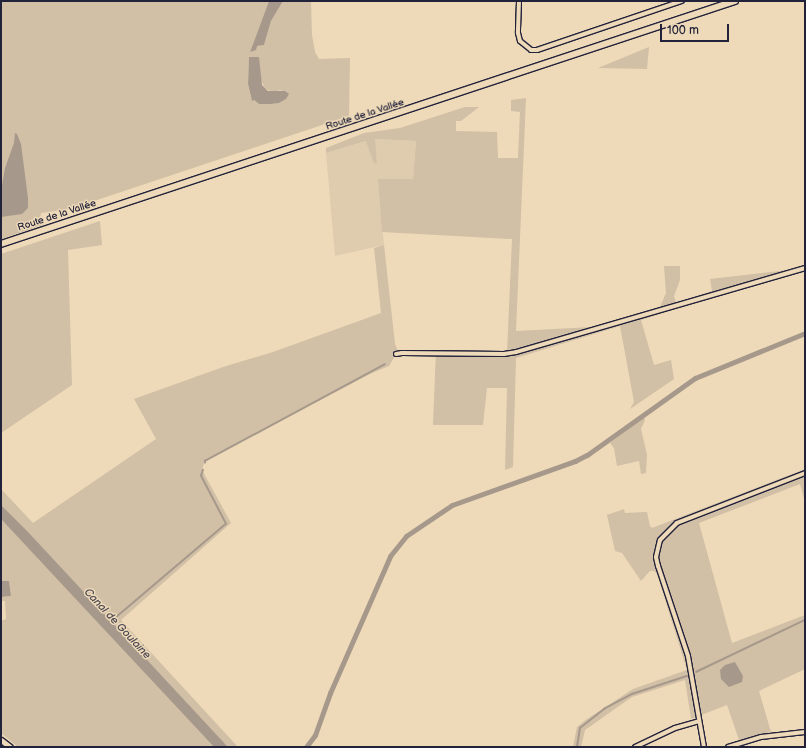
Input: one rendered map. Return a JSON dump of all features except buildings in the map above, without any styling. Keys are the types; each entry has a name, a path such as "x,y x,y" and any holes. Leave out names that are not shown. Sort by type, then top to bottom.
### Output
{"main road":[{"name":"Route de la Vallée","path":"1,244 734,1"}],"street":[{"path":"520,1 518,33 520,41 530,50 537,50 682,1"},
{"path":"396,354 504,354 516,352 805,268"},
{"path":"704,747 688,656 656,557 660,540 677,523 805,473"},
{"path":"635,747 675,728 699,721"},
{"path":"728,747 762,737 805,732"},
{"path":"1,740 10,747"}],"shaded area":[{"path":"1,1 269,1 250,52 257,46 264,45 271,21 283,1 311,1 312,35 315,52 319,59 350,58 349,116 70,209 41,213 40,218 43,225 1,239","holes":["249,57 265,88 272,92 281,90 286,99 279,103 259,104 251,98 248,84"]},
{"path":"269,1 283,1 271,21 264,45 257,46 256,50 250,52"},
{"path":"649,47 647,69 598,68"},
{"path":"249,57 259,57 262,85 268,91 285,91 289,94 286,99 279,103 270,104 259,104 254,100 252,101 248,84"},
{"path":"526,98 516,331 592,327 660,307 666,293 664,266 680,266 680,280 674,296 676,303 712,291 710,279 788,270 789,276 725,293 641,320 654,365 671,360 674,379 630,409 634,402 620,326 516,358 513,467 505,470 507,388 487,388 483,425 433,424 436,350 507,352 512,239 382,232 378,179 413,179 416,141 375,139 377,163 374,164 366,141 326,153 326,148 364,133 400,128 465,107 479,107 461,121 456,121 456,131 497,132 498,158 518,158 520,112 511,111 511,100"},
{"path":"15,133 17,134 21,144 28,208 22,214 1,217 1,191 5,168 14,143"},
{"path":"374,139 416,141 413,179 378,179 384,245 335,256 326,153 367,141 374,164 377,163"},
{"path":"100,221 102,245 68,250 72,385 1,433 1,254"},
{"path":"384,245 395,344 398,351 389,366 372,373 205,460 202,470 231,523 121,620 238,747 228,747 1,505 1,489 33,523 156,439 134,399 223,367 273,352 381,313 374,248"},
{"path":"644,417 645,420 641,429 647,455 646,473 641,474 639,461 617,466 614,448 610,443"},
{"path":"805,469 805,502 800,484 699,523 732,643 805,615 805,669 759,691 771,732 739,740 727,705 691,719 685,680 632,697 585,730 581,747 573,747 577,727 587,719 633,689 687,670 657,574 654,571 650,571 641,581 622,553 615,551 607,515 624,509 625,513 647,512 650,526 652,528"},
{"path":"1,505 28,532 228,747 214,747 1,519"},
{"path":"1,519 214,747 18,747 1,733 1,621 6,619 5,601 1,601 1,597 11,596 9,581 1,581"},
{"path":"1,581 9,581 11,596 1,597"},
{"path":"735,662 743,676 742,682 729,687 721,679 720,670 725,665"}],"waterway":[{"path":"306,747 315,735 330,693 390,556 406,536 452,505 575,461 587,455 695,378 805,333"},
{"path":"205,463 205,461 385,364"},
{"name":"Canal de Goulaine","path":"115,618 226,524 201,476 203,470"},
{"path":"696,672 805,620"},
{"path":"577,747 580,728 604,709 632,694 687,676"}]}
